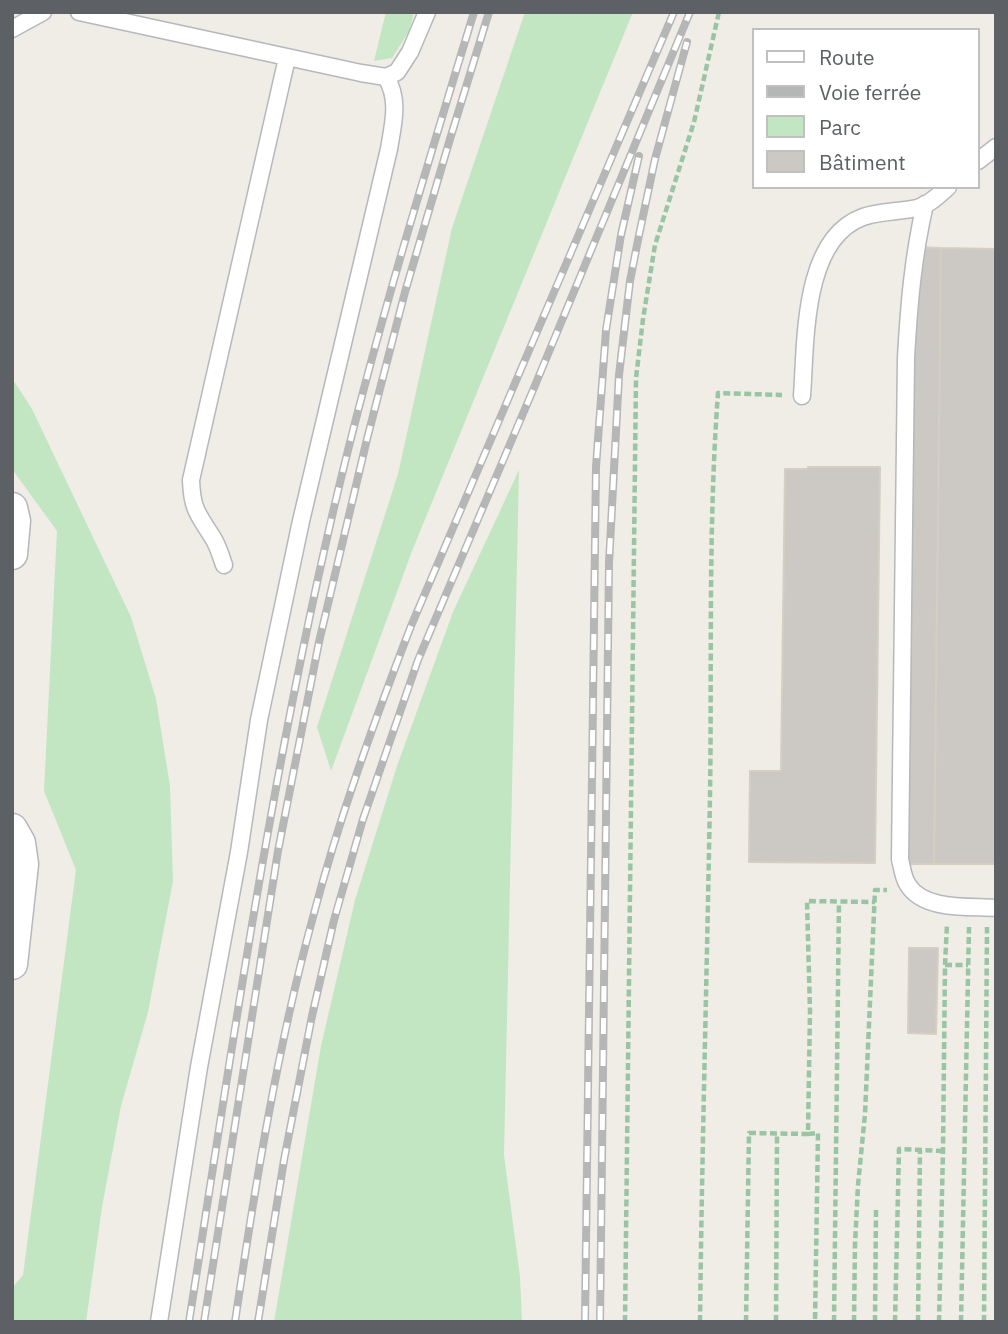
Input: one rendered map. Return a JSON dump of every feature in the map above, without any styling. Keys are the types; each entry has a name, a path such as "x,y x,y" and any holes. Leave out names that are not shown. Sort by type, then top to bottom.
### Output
{"street":[{"path":"12,508 15,521 12,554"},
{"path":"12,829 20,843 23,864 12,964"}],"lane":[{"path":"12,20 19,12"},
{"path":"12,29 43,12"},
{"path":"79,12 386,77 397,72 410,52 427,12"},
{"path":"225,565 215,541 191,500 191,480 287,58"},
{"path":"159,1322 199,1068 239,852 259,720 388,149 394,114 393,88 386,77"},
{"path":"980,159 996,147"},
{"path":"802,396 809,310 815,277 822,256 837,233 866,216 919,208 946,189"},
{"path":"925,204 916,242 910,290 906,358 900,859 903,874 915,893 948,906 992,908"}],"path":[{"path":"625,1322 636,377 655,245 694,122 719,12"},
{"path":"700,1322 712,526 718,393 802,396"},
{"path":"854,1322 856,1221 865,1114 874,890"},
{"path":"808,1134 810,1011 807,901 874,902"},
{"path":"834,1322 839,902"},
{"path":"939,1322 948,906"},
{"path":"961,1322 969,908"},
{"path":"984,1322 992,908"},
{"path":"945,965 968,965"},
{"path":"747,1322 749,1133 818,1133 815,1322"},
{"path":"776,1322 777,1134"},
{"path":"895,1322 899,1149 943,1151"},
{"path":"918,1322 920,1150"},
{"path":"875,1322 876,1210"}],"green space":[{"path":"386,12 414,12 409,31 392,58 374,61"},
{"path":"525,12 633,12 412,551 331,771 317,727 398,474 452,228"},
{"path":"12,378 32,409 131,617 156,699 170,786 173,881 148,1012 121,1106 102,1207 86,1322 12,1322 12,1288 23,1275 76,870 44,791 57,531 12,469"},
{"path":"519,470 504,1155 520,1277 522,1322 274,1322 321,1046 355,900 397,766 453,612"}],"building":[{"path":"913,247 941,248 934,864 906,864"},
{"path":"941,248 996,249 996,864 934,864"},
{"path":"880,467 875,863 749,862 750,771 781,771 785,469"},
{"path":"909,948 938,948 936,1034 908,1033"}],"railway":[{"path":"189,1322 268,831 327,538 377,340 474,12"},
{"path":"204,1322 278,851 319,642 405,292 489,12"},
{"path":"235,1322 259,1169 288,1017 323,880 346,807 411,626 674,12"},
{"path":"258,1322 284,1160 312,1016 334,920 363,819 418,660 690,12"},
{"path":"600,1322 609,563 619,375 630,281 638,240 655,159 687,42"},
{"path":"585,1322 596,467 606,330 621,235 639,156"}]}
